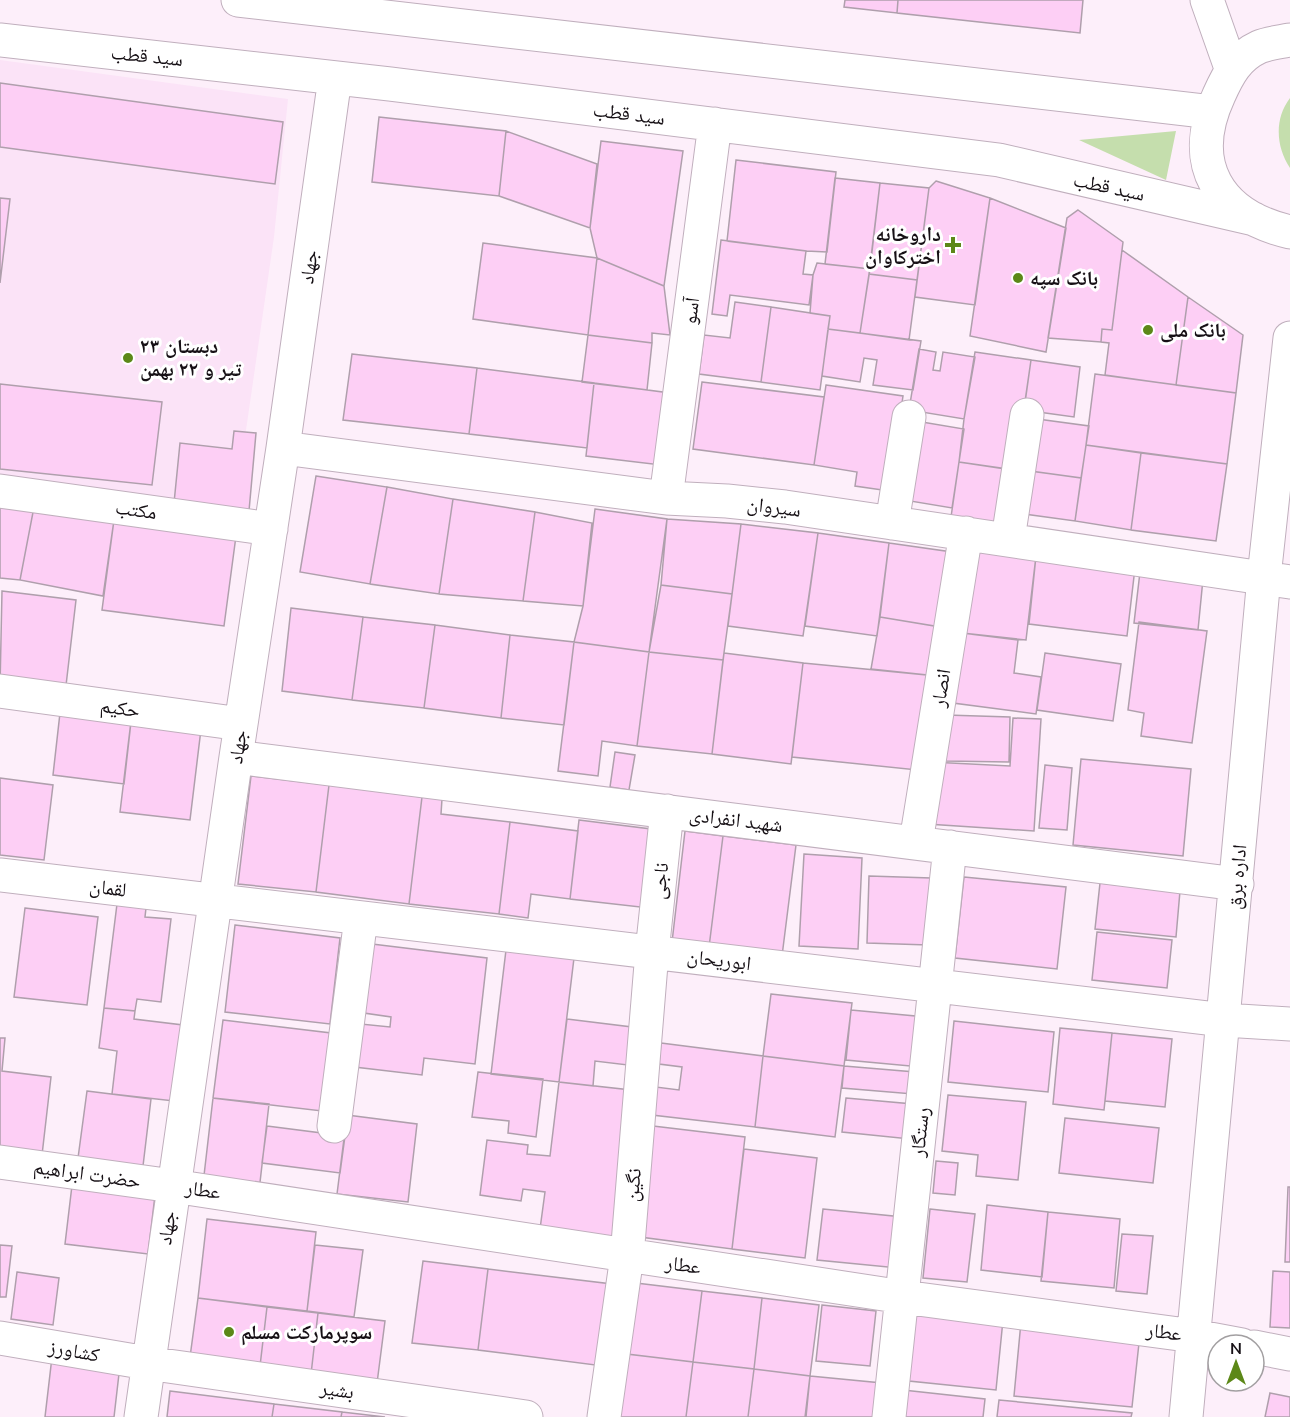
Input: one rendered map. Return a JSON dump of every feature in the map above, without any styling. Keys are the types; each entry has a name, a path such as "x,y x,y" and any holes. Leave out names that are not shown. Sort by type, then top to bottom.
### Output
{"street":[{"path":"238,0 1212,112"},
{"path":"1207,0 1231,68"},
{"name":"سید قطب","path":"0,40 335,78 999,160 1254,219"},
{"path":"1290,40 1259,47 1231,68 1212,112 1206,145 1211,176 1224,198 1254,219 1290,231"},
{"name":"جهاد","path":"141,1417 236,757 284,448 335,78"},
{"name":"آسو","path":"666,498 715,124"},
{"name":"اداره برق","path":"1186,1417 1237,884 1277,579 1290,338"},
{"path":"1008,539 1027,415"},
{"path":"892,522 909,417"},
{"name":"سیروان","path":"284,448 666,498 785,507 1277,579"},
{"name":"مکتب","path":"0,491 272,529"},
{"name":"انصار","path":"916,842 966,533"},
{"name":"حکیم","path":"0,691 241,724"},
{"name":"شهید انفرادی","path":"236,757 1237,884"},
{"name":"ناجی","path":"652,952 667,811"},
{"name":"رستگار","path":"889,1417 950,847"},
{"name":"لقمان","path":"0,875 215,900"},
{"name":"ابوریحان","path":"215,900 1224,1020 1290,1024"},
{"path":"334,1126 362,918"},
{"name":"نگین","path":"604,1417 627,1256 652,952"},
{"name":"حضرت ابراهیم","path":"0,1162 173,1186"},
{"name":"عطار","path":"173,1186 903,1297 1206,1338"},
{"name":"کشاورز","path":"0,1338 147,1363"},
{"path":"1266,1349 1290,1354"},
{"name":"بشیر","path":"147,1363 475,1413 526,1417"}],"shaded area":[{"name":"دبستان ٢٣ تیر و ۲۲ بهمن","path":"0,60 288,99 274,237 235,506 0,479"}],"green space":[{"path":"1290,98 1290,168 1282,151 1279,124"},
{"path":"1176,131 1166,180 1079,140"}],"building":[{"path":"845,0 898,0 897,13 844,7"},
{"path":"898,0 1083,0 1080,33 897,13"},
{"path":"0,83 283,122 275,184 0,147"},
{"path":"379,117 506,131 499,196 372,182"},
{"path":"506,131 597,164 590,228 499,196"},
{"path":"601,141 683,151 664,286 597,258 590,228"},
{"path":"736,160 836,172 827,252 727,241"},
{"path":"835,178 880,183 870,269 825,264"},
{"path":"936,181 990,198 975,305 915,297 929,188"},
{"path":"880,183 929,188 917,280 869,274"},
{"path":"0,198 10,199 0,283"},
{"path":"990,198 1066,228 1046,352 970,336"},
{"path":"1078,210 1123,242 1112,330 1102,329 1101,342 1048,338 1067,218"},
{"path":"721,240 806,251 803,274 813,275 809,305 730,295 727,316 712,314"},
{"path":"483,243 597,258 588,335 473,319"},
{"path":"1122,250 1188,297 1176,385 1105,375 1109,343 1101,342 1102,329 1112,330"},
{"path":"597,258 664,286 670,335 652,333 652,343 588,335"},
{"path":"817,263 870,269 860,333 828,329 830,316 810,313 813,275"},
{"path":"869,274 917,280 909,340 860,333"},
{"path":"1188,297 1243,335 1236,393 1176,385"},
{"path":"735,302 771,307 761,382 699,374 704,335 730,338"},
{"path":"771,307 830,316 820,390 761,382"},
{"path":"828,329 921,341 913,390 873,385 877,360 864,358 860,382 822,376"},
{"path":"588,335 652,343 647,390 582,382"},
{"path":"919,349 936,352 933,370 940,371 943,352 975,357 964,419 909,410"},
{"path":"975,352 1031,360 1015,470 959,462"},
{"path":"352,354 477,368 469,434 343,420"},
{"path":"1031,360 1080,367 1074,417 1024,410"},
{"path":"477,368 594,383 587,448 469,434"},
{"path":"1095,374 1236,393 1227,464 1086,445"},
{"path":"702,382 824,397 814,465 693,449"},
{"path":"594,383 670,393 661,465 586,456"},
{"path":"0,384 162,402 152,485 0,469"},
{"path":"826,385 903,396 889,491 855,486 857,472 814,465"},
{"path":"1030,418 1089,426 1081,478 1023,470"},
{"path":"916,421 964,429 952,508 904,500"},
{"path":"234,431 256,433 249,511 174,503 180,443 232,449"},
{"path":"1086,445 1141,453 1131,530 1075,521"},
{"path":"1141,453 1227,464 1216,541 1131,530"},
{"path":"959,462 1012,470 1005,524 951,517"},
{"path":"1023,470 1081,478 1075,521 1017,513"},
{"path":"316,476 387,487 370,584 300,572"},
{"path":"387,487 453,499 439,594 370,584"},
{"path":"453,499 535,512 523,601 439,594"},
{"path":"0,501 34,507 20,580 0,578"},
{"path":"34,507 114,520 103,596 20,580"},
{"path":"595,509 667,519 649,652 574,642 583,606"},
{"path":"535,512 592,523 583,606 523,601"},
{"path":"667,519 741,524 732,594 661,585"},
{"path":"114,520 236,536 224,626 102,610"},
{"path":"741,524 818,533 803,636 728,626"},
{"path":"818,533 889,543 877,636 805,626"},
{"path":"889,543 952,552 940,627 880,617"},
{"path":"972,547 1036,556 1026,640 962,633"},
{"path":"1036,556 1135,568 1127,636 1029,624"},
{"path":"1140,572 1203,579 1198,630 1134,623"},
{"path":"661,585 732,594 723,660 649,652"},
{"path":"2,591 76,600 65,694 0,687"},
{"path":"291,608 363,617 352,700 282,691"},
{"path":"363,617 435,625 424,708 352,700"},
{"path":"880,617 940,627 937,676 871,669"},
{"path":"1139,622 1207,631 1192,743 1141,736 1144,713 1128,710"},
{"path":"435,625 510,635 501,718 424,708"},
{"path":"962,633 1018,640 1014,673 1041,677 1036,714 953,703"},
{"path":"510,635 574,642 564,725 501,718"},
{"path":"574,642 649,652 637,746 602,741 598,776 558,771"},
{"path":"649,652 723,660 712,754 637,746"},
{"path":"724,653 803,663 791,764 712,754"},
{"path":"1045,653 1121,664 1113,721 1037,710"},
{"path":"803,663 937,676 927,771 792,757"},
{"path":"61,704 132,713 124,784 53,775"},
{"path":"132,713 202,721 190,820 120,812"},
{"path":"946,715 1010,717 1009,762 945,761"},
{"path":"1013,718 1041,719 1034,831 927,824 931,762 1010,766"},
{"path":"615,752 635,755 629,790 610,787"},
{"path":"1081,759 1191,769 1183,856 1073,845"},
{"path":"1045,765 1072,768 1067,830 1039,828"},
{"path":"251,776 329,785 316,892 238,884"},
{"path":"0,778 53,785 44,860 0,855"},
{"path":"329,785 422,797 409,904 316,892"},
{"path":"422,797 442,799 441,814 510,822 499,914 409,904"},
{"path":"579,820 659,830 649,908 570,899"},
{"path":"510,822 578,831 570,899 531,894 528,918 499,914"},
{"path":"685,831 723,836 709,947 672,942"},
{"path":"723,836 796,845 782,956 709,947"},
{"path":"804,854 862,858 858,949 799,946"},
{"path":"869,876 931,878 928,945 867,943"},
{"path":"964,877 1066,887 1057,969 955,958"},
{"path":"1100,883 1180,891 1176,937 1095,929"},
{"path":"117,904 146,908 145,917 171,919 161,1002 137,999 135,1011 104,1008"},
{"path":"25,908 98,917 87,1005 14,997"},
{"path":"235,925 340,938 330,1024 225,1012"},
{"path":"1097,932 1172,940 1167,988 1092,980"},
{"path":"372,944 487,958 475,1064 424,1058 422,1075 346,1066 351,1023 390,1027 391,1017 364,1013"},
{"path":"506,950 574,958 559,1082 491,1074"},
{"path":"771,994 852,1003 844,1066 763,1056"},
{"path":"104,1008 135,1011 134,1019 183,1025 174,1101 112,1094 117,1051 99,1048"},
{"path":"851,1010 926,1017 921,1067 846,1060"},
{"path":"567,1019 640,1028 636,1066 595,1061 593,1086 559,1082"},
{"path":"223,1020 331,1033 322,1111 213,1098"},
{"path":"954,1021 1054,1032 1048,1092 948,1082"},
{"path":"1060,1028 1112,1033 1104,1110 1053,1104"},
{"path":"1112,1033 1172,1039 1165,1107 1105,1101"},
{"path":"0,1038 5,1038 2,1071 51,1077 42,1155 0,1150"},
{"path":"661,1043 763,1056 755,1127 652,1115 656,1087 679,1090 682,1067 659,1064"},
{"path":"763,1056 844,1066 835,1137 755,1127"},
{"path":"844,1066 915,1072 913,1094 842,1088"},
{"path":"478,1072 543,1079 536,1137 508,1133 509,1121 472,1117"},
{"path":"559,1082 631,1090 614,1238 540,1229 545,1192 523,1189 521,1201 480,1195 487,1140 528,1145 527,1154 550,1156"},
{"path":"87,1091 151,1099 143,1166 78,1158"},
{"path":"948,1095 1026,1102 1018,1180 976,1176 978,1155 942,1151"},
{"path":"213,1098 269,1104 259,1191 203,1184"},
{"path":"846,1098 913,1104 910,1139 842,1132"},
{"path":"347,1115 417,1124 408,1202 337,1194"},
{"path":"1065,1118 1159,1128 1153,1183 1059,1173"},
{"path":"267,1126 345,1136 340,1173 262,1163"},
{"path":"653,1126 745,1137 732,1249 640,1237"},
{"path":"744,1149 817,1158 805,1258 732,1249"},
{"path":"936,1161 958,1163 955,1195 933,1193"},
{"path":"73,1177 156,1187 148,1254 65,1244"},
{"path":"1288,1187 1290,1187 1290,1262 1285,1262"},
{"path":"987,1205 1048,1212 1042,1277 981,1270"},
{"path":"823,1209 903,1217 898,1268 817,1260"},
{"path":"930,1209 975,1214 967,1282 923,1278"},
{"path":"1048,1212 1120,1219 1114,1288 1041,1281"},
{"path":"207,1219 316,1232 307,1311 198,1298"},
{"path":"1122,1234 1153,1236 1147,1294 1116,1291"},
{"path":"0,1245 12,1246 6,1297 0,1297"},
{"path":"315,1245 363,1250 354,1317 307,1311"},
{"path":"423,1261 488,1269 478,1350 412,1343"},
{"path":"488,1269 612,1284 603,1366 478,1350"},
{"path":"1273,1271 1290,1272 1290,1328 1270,1327"},
{"path":"17,1272 59,1278 53,1325 11,1319"},
{"path":"636,1283 702,1291 693,1362 627,1354"},
{"path":"702,1291 762,1298 754,1369 693,1362"},
{"name":"سوپرمارکت مسلم","path":"198,1298 267,1307 260,1366 190,1357"},
{"path":"762,1298 819,1305 810,1376 754,1369"},
{"path":"822,1305 876,1311 870,1366 816,1361"},
{"path":"267,1307 318,1313 310,1383 260,1366"},
{"path":"916,1311 1003,1320 996,1390 909,1381"},
{"path":"318,1313 385,1321 376,1391 310,1383"},
{"path":"1021,1322 1140,1334 1132,1407 1014,1396"},
{"path":"627,1354 693,1362 686,1417 619,1417"},
{"path":"52,1357 120,1365 114,1417 45,1417"},
{"path":"693,1362 754,1369 748,1417 686,1417"},
{"path":"754,1369 810,1376 805,1417 748,1417"},
{"path":"810,1376 882,1383 878,1417 806,1417"},
{"path":"903,1390 985,1399 983,1417 900,1417"},
{"path":"170,1391 274,1404 272,1417 167,1417"},
{"path":"1270,1393 1290,1397 1290,1417 1265,1417"},
{"path":"999,1400 1132,1413 1131,1417 997,1417"},
{"path":"274,1404 342,1412 341,1417 272,1417"},
{"path":"342,1412 385,1417 341,1417"}],"place":[{"name":"داروخانه اخترکاوان","path":"953,245"},
{"name":"بانک سپه","path":"1018,278"},
{"name":"بانک ملی","path":"1148,330"},
{"name":"دبستان ٢٣ تیر و ۲۲ بهمن","path":"128,358"},
{"name":"سوپرمارکت مسلم","path":"229,1332"}]}
